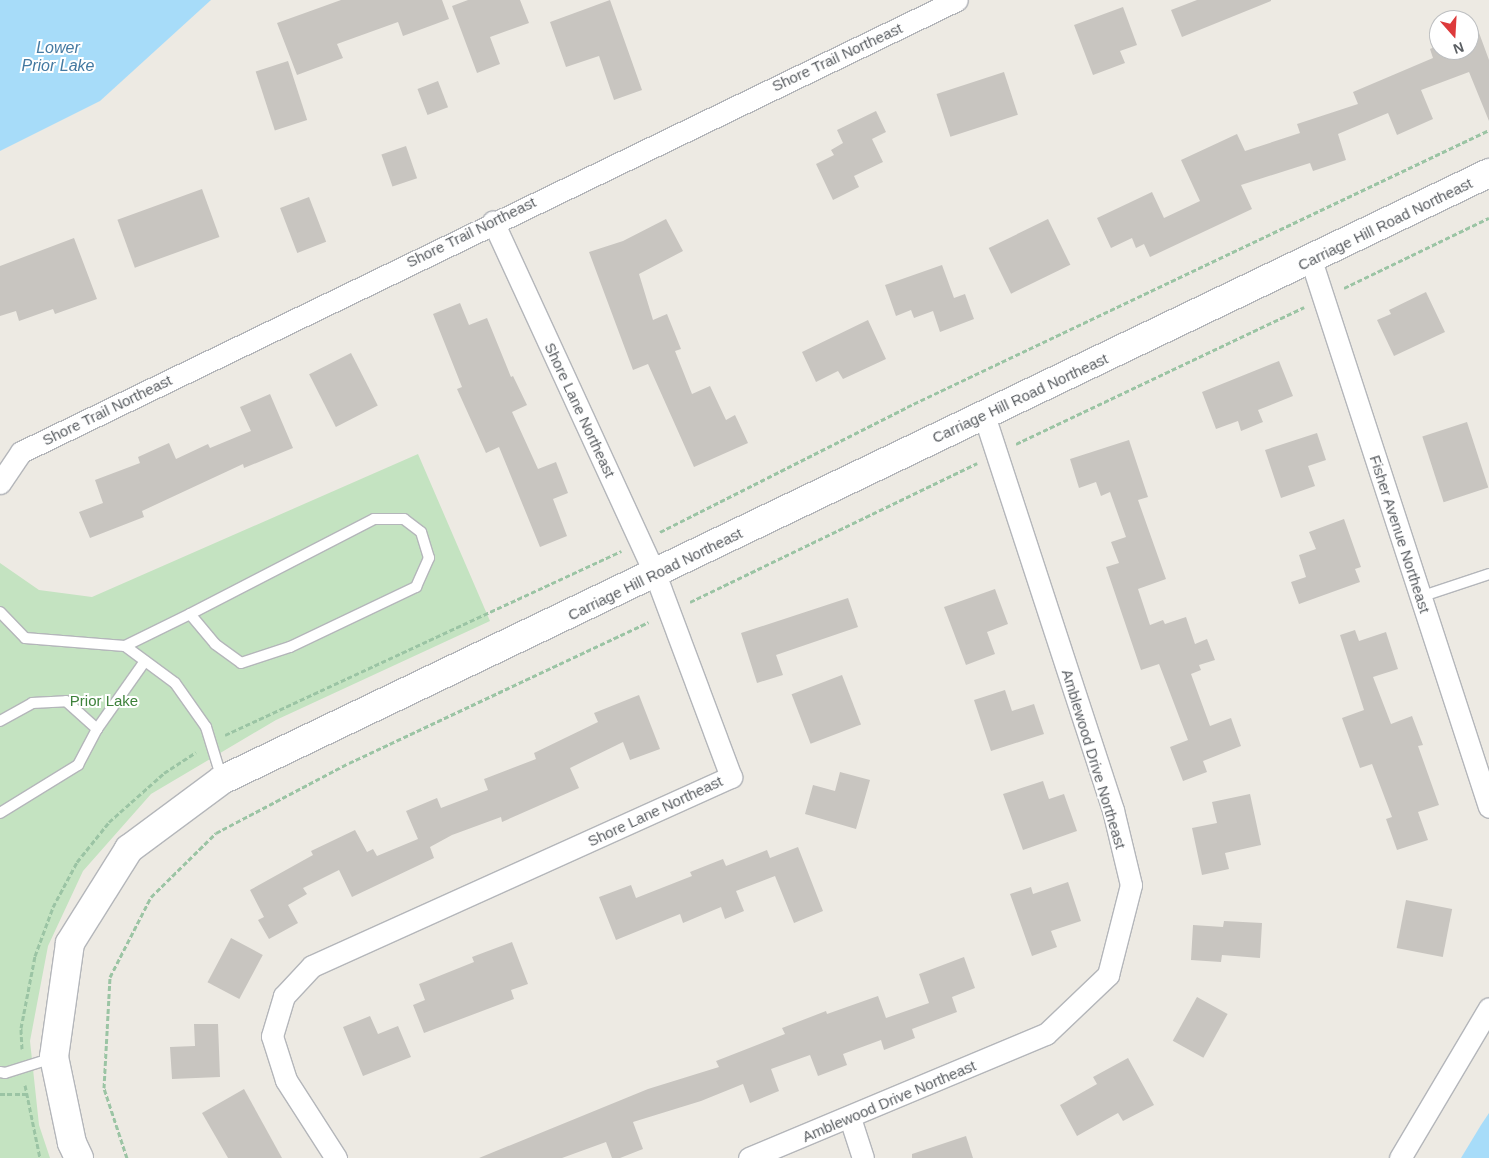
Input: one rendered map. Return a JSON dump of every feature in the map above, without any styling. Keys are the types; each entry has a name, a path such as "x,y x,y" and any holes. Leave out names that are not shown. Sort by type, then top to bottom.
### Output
{"street":[{"name":"Shore Trail Northeast","path":"0,483 21,452 493,221 957,0"},
{"name":"Carriage Hill Road Northeast","path":"79,1158 72,1143 54,1057 70,943 128,850 222,780 1311,260 1489,173"},
{"name":"Shore Lane Northeast","path":"336,1158 286,1080 272,1036 284,996 312,966 731,777 655,574 493,221"},
{"name":"Fisher Avenue Northeast","path":"1311,260 1489,808"},
{"name":"Amblewood Drive Northeast","path":"749,1158 850,1118 1046,1034 1108,975 1130,885 1113,810 984,415"},
{"path":"1400,1158 1489,1008"},
{"path":"850,1118 863,1158"}],"lane":[{"path":"0,612 25,638 125,646 374,518 404,519 421,532 429,558 416,587 290,648 241,663 215,644 190,614"},
{"path":"1420,598 1489,574"},
{"path":"125,646 176,683 206,727 222,780"},
{"path":"0,813 78,765 98,729 145,661"},
{"path":"0,721 32,703 66,701 98,729"},
{"path":"0,1072 4,1073 54,1057"}],"path":[{"path":"127,1158 104,1088 110,978 151,897 216,833 349,763 670,612 1489,218"},
{"path":"0,1094 26,1094"}],"green space":[{"name":"Prior Lake","path":"418,454 490,621 276,720 151,794 83,871 48,946 30,1041 39,1125 50,1158 0,1158 0,563 39,590 92,597"}],"water":[{"name":"Lower Prior Lake","path":"0,0 211,0 100,101 0,151"},
{"path":"1489,1113 1489,1158 1461,1158 1481,1125"}],"building":[{"path":"341,0 442,0 449,19 403,36 398,22 337,44 343,58 297,75 277,23"},
{"path":"468,0 520,0 529,23 490,37 500,64 477,73 452,6"},
{"path":"610,0 642,90 614,100 599,56 566,67 550,22"},
{"path":"1197,0 1271,1 1182,37 1171,10"},
{"path":"1123,7 1137,45 1120,51 1125,63 1093,75 1074,25"},
{"path":"1479,33 1489,60 1489,121 1469,72 1421,90 1433,119 1397,135 1388,113 1338,134 1346,160 1313,171 1310,163 1241,185 1252,209 1150,257 1144,244 1136,248 1132,238 1111,248 1097,218 1152,192 1164,218 1200,201 1181,160 1237,134 1245,151 1300,133 1297,124 1358,104 1353,92 1429,60 1479,60"},
{"path":"288,61 307,120 275,130 256,72"},
{"path":"1004,72 1018,115 950,137 936,94"},
{"path":"438,81 448,107 427,115 417,89"},
{"path":"876,111 886,132 872,139 883,162 854,176 859,187 833,200 816,164 834,155 831,150 843,143 837,130"},
{"path":"406,146 417,178 392,187 381,154"},
{"path":"202,189 219,237 135,268 117,220"},
{"path":"309,197 326,242 297,253 280,208"},
{"path":"666,219 683,251 639,274 653,320 667,314 681,349 675,351 692,394 710,386 726,420 735,415 748,443 694,467 648,364 633,370 589,252 623,241"},
{"path":"1048,219 1070,265 1011,294 989,248"},
{"path":"74,238 97,299 55,314 53,309 19,321 16,311 0,316 0,266"},
{"path":"942,265 954,298 965,294 974,319 940,332 933,311 914,318 911,310 896,316 885,285"},
{"path":"1426,292 1445,332 1394,356 1377,320 1391,314 1389,310"},
{"path":"460,303 469,325 487,318 511,377 513,376 527,405 512,412 538,469 556,462 568,493 553,499 567,536 540,547 499,447 486,453 457,389 462,387 433,314"},
{"path":"868,320 886,359 843,379 838,371 816,382 802,352"},
{"path":"351,353 378,406 336,427 309,374"},
{"path":"1279,361 1293,396 1258,410 1263,422 1241,431 1238,421 1216,429 1202,392"},
{"path":"270,394 293,448 244,468 243,464 142,511 144,517 90,538 79,512 103,503 95,480 140,463 138,457 169,443 176,459 208,444 210,448 251,431 240,407"},
{"path":"1467,422 1488,488 1444,502 1422,437"},
{"path":"1317,433 1326,460 1308,466 1315,486 1281,498 1265,450"},
{"path":"1129,440 1148,497 1138,500 1166,579 1138,589 1150,625 1163,620 1165,624 1186,617 1195,644 1207,639 1215,660 1199,665 1201,670 1191,674 1210,726 1231,718 1241,746 1203,761 1207,772 1183,781 1170,747 1188,740 1159,664 1141,670 1106,567 1119,563 1111,542 1126,537 1110,492 1101,496 1096,482 1079,488 1070,459"},
{"path":"1344,519 1361,567 1355,569 1360,582 1299,604 1291,582 1306,577 1299,555 1316,549 1309,532"},
{"path":"995,589 1008,624 987,632 995,654 966,665 944,607"},
{"path":"848,598 858,627 776,655 783,675 757,683 741,633"},
{"path":"1355,630 1359,641 1386,632 1398,669 1373,677 1391,724 1412,716 1423,745 1418,746 1439,805 1418,812 1428,840 1397,850 1386,819 1392,817 1372,764 1360,768 1342,718 1364,710 1340,635"},
{"path":"842,675 861,724 811,744 792,694"},
{"path":"1005,690 1012,711 1034,704 1044,734 991,751 974,700"},
{"path":"639,695 660,749 630,760 623,742 570,768 579,788 502,822 501,817 452,835 430,847 434,858 352,897 339,870 303,888 307,894 288,905 298,923 269,939 258,920 264,917 250,890 313,855 311,851 355,830 367,852 373,849 377,856 418,839 406,811 437,798 441,808 488,790 484,779 536,759 534,753 598,722 594,713"},
{"path":"840,772 870,780 856,829 805,814 813,785 835,791"},
{"path":"1043,781 1049,799 1064,794 1077,831 1023,850 1003,794"},
{"path":"1250,794 1261,845 1225,853 1229,869 1202,875 1192,828 1217,823 1212,802"},
{"path":"798,847 823,911 794,923 775,876 736,891 744,911 725,919 721,907 683,923 680,914 616,940 599,897 631,885 636,898 692,876 690,872 723,859 726,866 767,850 770,858"},
{"path":"1068,882 1081,921 1051,931 1057,947 1032,956 1010,894 1031,887 1033,894"},
{"path":"1406,900 1452,909 1443,957 1397,948"},
{"path":"1224,921 1262,923 1260,958 1222,955 1221,962 1191,960 1193,925 1223,927"},
{"path":"231,938 263,955 239,999 208,982"},
{"path":"512,942 528,984 511,990 514,999 424,1033 413,1005 425,1000 419,984 474,962 472,957"},
{"path":"964,957 975,988 952,997 957,1012 912,1029 915,1038 884,1050 881,1040 843,1054 847,1065 818,1076 810,1055 771,1069 779,1091 750,1103 743,1084 701,1101 633,1122 643,1149 620,1158 612,1158 606,1142 562,1158 479,1158 648,1089 719,1067 716,1061 785,1034 782,1028 826,1011 827,1014 878,996 886,1018 929,1003 919,974"},
{"path":"1197,997 1228,1014 1203,1058 1173,1041"},
{"path":"370,1016 378,1034 398,1026 411,1057 363,1076 343,1027"},
{"path":"194,1024 218,1024 220,1077 172,1079 170,1047 195,1046"},
{"path":"1128,1058 1154,1105 1123,1121 1118,1113 1077,1136 1060,1105 1097,1084 1093,1077"},
{"path":"244,1089 282,1158 228,1158 202,1113"},
{"path":"966,1136 973,1158 912,1158 912,1154"}]}
